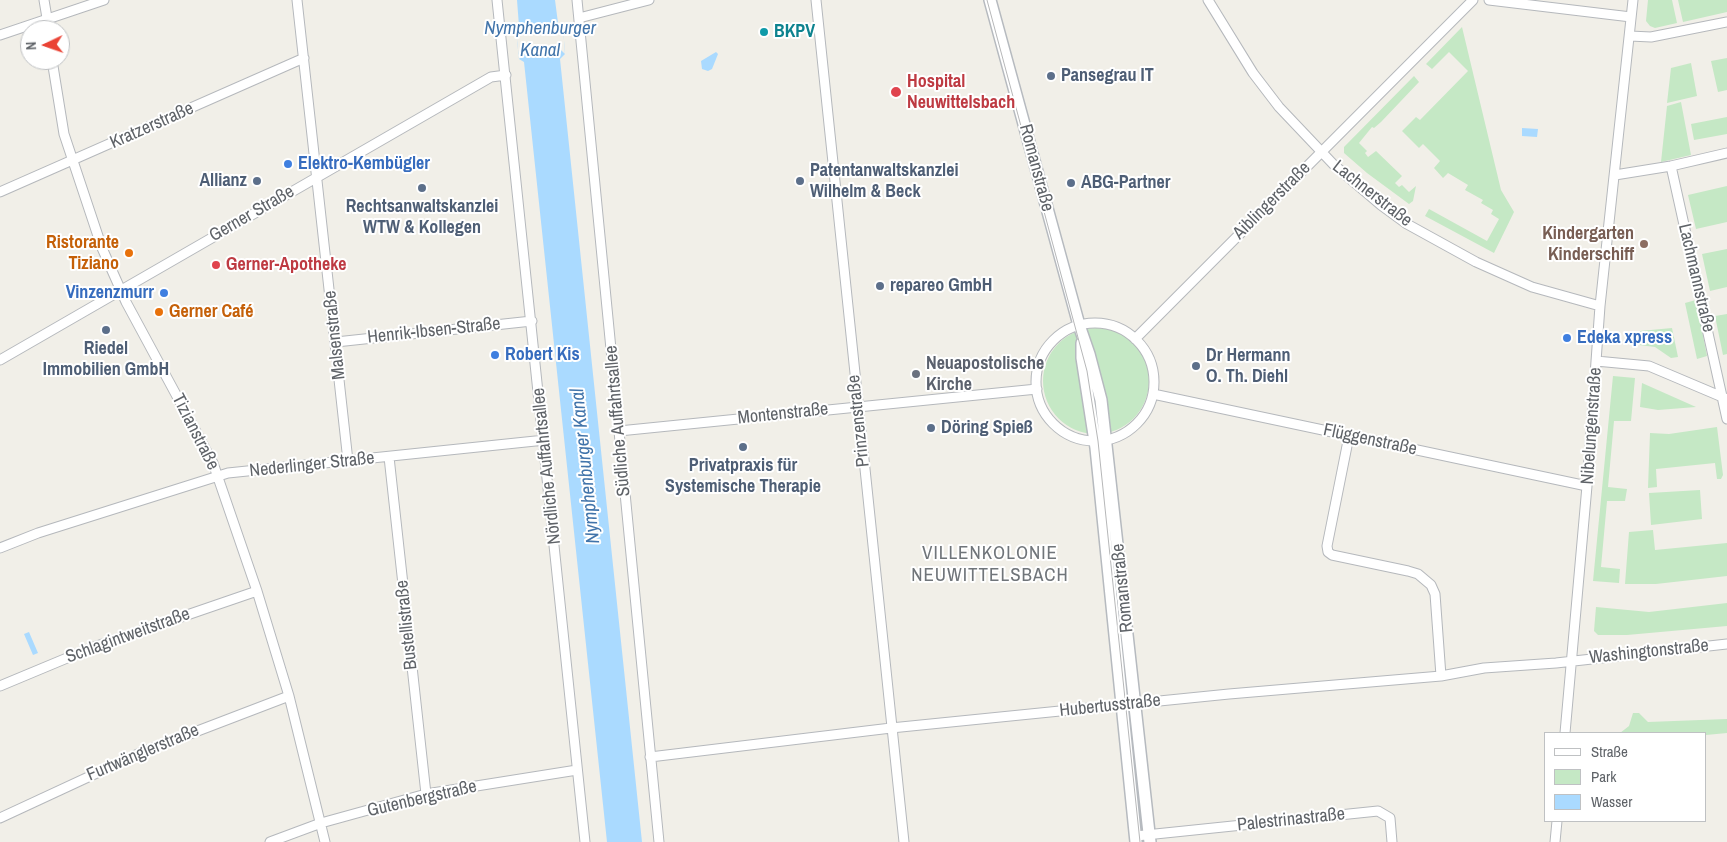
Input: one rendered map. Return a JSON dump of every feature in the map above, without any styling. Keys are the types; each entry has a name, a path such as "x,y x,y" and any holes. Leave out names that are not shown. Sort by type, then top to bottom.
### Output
{"main road":[{"name":"Romanstraße","path":"990,0 1080,331 1098,383 1107,440 1150,839"},
{"name":"Romanstraße","path":"1080,331 1082,358 1095,442 1136,839"}],"street":[{"path":"44,0 47,18"},
{"path":"0,34 104,0"},
{"name":"Malsenstraße","path":"297,0 348,461"},
{"name":"Nördliche Auffahrtsallee","path":"497,0 545,440 585,842"},
{"name":"Südliche Auffahrtsallee","path":"577,0 650,757 660,842"},
{"path":"579,18 649,0"},
{"name":"Prinzenstraße","path":"816,0 857,407 904,842"},
{"name":"Lachnerstraße","path":"1208,0 1278,107 1321,152 1381,204 1415,228 1476,262 1532,287 1600,306"},
{"name":"Aiblingerstraße","path":"1135,339 1473,0"},
{"path":"1489,0 1632,17"},
{"name":"Nibelungenstraße","path":"1565,732 1587,486 1600,306 1633,0"},
{"path":"1630,36 1651,37 1727,22"},
{"name":"Kratzerstraße","path":"0,192 72,162 304,58"},
{"name":"Tizianstraße","path":"54,70 60,110 72,162 92,224 120,290 210,454 258,591 289,696 325,842"},
{"name":"Gerner Straße","path":"0,360 491,77 506,75"},
{"path":"1615,175 1671,166 1727,153"},
{"name":"Lachmannstraße","path":"1671,166 1725,398 1727,419"},
{"name":"Henrik-Ibsen-Straße","path":"336,342 532,321"},
{"path":"1105,324 1121,329 1135,339 1145,350 1154,378 1150,404 1139,422 1121,435 1095,442 1076,438 1057,427 1043,410 1036,390 1038,368 1046,349 1060,334 1105,324"},
{"path":"1596,362 1649,366 1725,398"},
{"name":"Montenstraße","path":"619,430 1036,390"},
{"name":"Flüggenstraße","path":"1153,394 1587,486"},
{"path":"1349,436 1327,546 1328,552 1332,555 1418,574 1431,585 1437,611 1441,676"},
{"name":"Nederlinger Straße","path":"0,548 38,533 217,476 545,440"},
{"name":"Bustellistraße","path":"389,457 426,794"},
{"name":"Schlagintweitstraße","path":"0,686 91,648 258,591"},
{"name":"Washingtonstraße","path":"1571,661 1727,644"},
{"name":"Hubertusstraße","path":"650,757 891,728 1441,676 1484,668 1571,661"},
{"name":"Furtwänglerstraße","path":"0,818 148,749 289,696"},
{"name":"Gutenbergstraße","path":"270,842 321,824 426,794 577,770"},
{"name":"Palestrinastraße","path":"1136,839 1150,839 1378,811 1390,818 1392,842"},
{"path":"1555,842 1556,822"}],"green space":[{"path":"1648,0 1672,0 1677,23 1655,28 1650,26 1646,21"},
{"path":"1678,0 1727,0 1727,12 1683,22"},
{"path":"1462,27 1501,190 1514,212 1494,253 1425,216 1429,209 1487,241 1499,219 1491,214 1493,210 1481,203 1483,200 1465,190 1468,185 1448,173 1443,178 1434,168 1440,161 1423,144 1419,148 1402,131 1416,117 1420,120 1468,71 1449,52 1432,69 1426,64"},
{"path":"1727,58 1727,90 1718,92 1711,61"},
{"path":"1691,63 1697,96 1667,103 1671,68"},
{"path":"1414,76 1419,82 1381,122 1374,128 1372,127 1359,143 1367,151 1365,153 1368,157 1376,151 1402,176 1395,183 1399,187 1402,185 1409,192 1416,186 1413,201 1409,204 1367,173 1344,153 1344,147"},
{"path":"1681,102 1691,155 1661,162 1667,106"},
{"path":"1727,117 1727,134 1694,140 1691,124"},
{"path":"1727,186 1727,222 1696,229 1688,195"},
{"path":"1727,249 1727,287 1710,291 1702,254"},
{"path":"1696,300 1707,356 1697,359 1685,303"},
{"path":"1727,314 1727,354 1723,355 1715,316"},
{"path":"1096,328 1116,332 1133,344 1145,361 1149,381 1145,401 1133,418 1116,430 1096,434 1076,430 1059,418 1047,401 1043,381 1047,361 1059,344 1076,332"},
{"path":"1672,328 1678,357 1671,358 1655,347 1639,345 1640,331"},
{"path":"1613,376 1635,378 1631,421 1614,421 1608,487 1627,489 1625,501 1607,501 1601,567 1620,569 1619,583 1593,581"},
{"path":"1642,383 1696,407 1658,410 1640,407"},
{"path":"1717,427 1723,475 1721,479 1717,479 1715,463 1656,469 1657,487 1648,488 1650,433 1669,434"},
{"path":"1700,490 1702,519 1651,525 1649,493"},
{"path":"1653,530 1655,550 1727,543 1727,576 1656,584 1625,584 1629,532"},
{"path":"1727,603 1727,626 1627,635 1598,635 1594,631 1596,607 1649,612"},
{"path":"1633,713 1639,713 1648,722 1727,719 1727,733 1707,735 1707,732 1621,732 1629,726"}],"water":[{"name":"Nymphenburger Kanal","path":"517,0 555,0 558,23 563,27 565,54 560,59 642,842 607,842 524,62 519,59 516,30 519,26"},
{"path":"716,52 718,54 712,69 708,71 702,69 701,61"},
{"path":"1522,128 1538,129 1537,137 1522,136"},
{"path":"29,632 38,653 33,655 24,634"}],"pier":[{"path":"563,27 565,54 560,49 525,52 519,59 516,30 522,35 558,32"}],"tram line":[{"path":"987,0 1087,371 1098,441 1140,842"}],"place":[{"name":"BKPV","path":"764,32"},
{"name":"Pansegrau IT","path":"1051,76"},
{"name":"Hospital Neuwittelsbach","path":"896,92"},
{"name":"Elektro-Kembügler","path":"288,164"},
{"name":"Allianz","path":"257,181"},
{"name":"Patentanwaltskanzlei Wilhelm & Beck","path":"800,181"},
{"name":"ABG-Partner","path":"1071,183"},
{"name":"Rechtsanwaltskanzlei WTW & Kollegen","path":"422,188"},
{"name":"Kindergarten Kinderschiff","path":"1644,244"},
{"name":"Ristorante Tiziano","path":"129,253"},
{"name":"Gerner-Apotheke","path":"216,265"},
{"name":"repareo GmbH","path":"880,286"},
{"name":"Vinzenzmurr","path":"164,293"},
{"name":"Gerner Café","path":"159,312"},
{"name":"Riedel Immobilien GmbH","path":"106,330"},
{"name":"Edeka xpress","path":"1567,338"},
{"name":"Robert Kis","path":"495,355"},
{"name":"Dr Hermann O. Th. Diehl","path":"1196,366"},
{"name":"Neuapostolische Kirche","path":"916,374"},
{"name":"Döring Spieß","path":"931,428"},
{"name":"Privatpraxis für Systemische Therapie","path":"743,447"}],"district":[{"name":"VILLENKOLONIE NEUWITTELSBACH","path":"990,565"}]}
